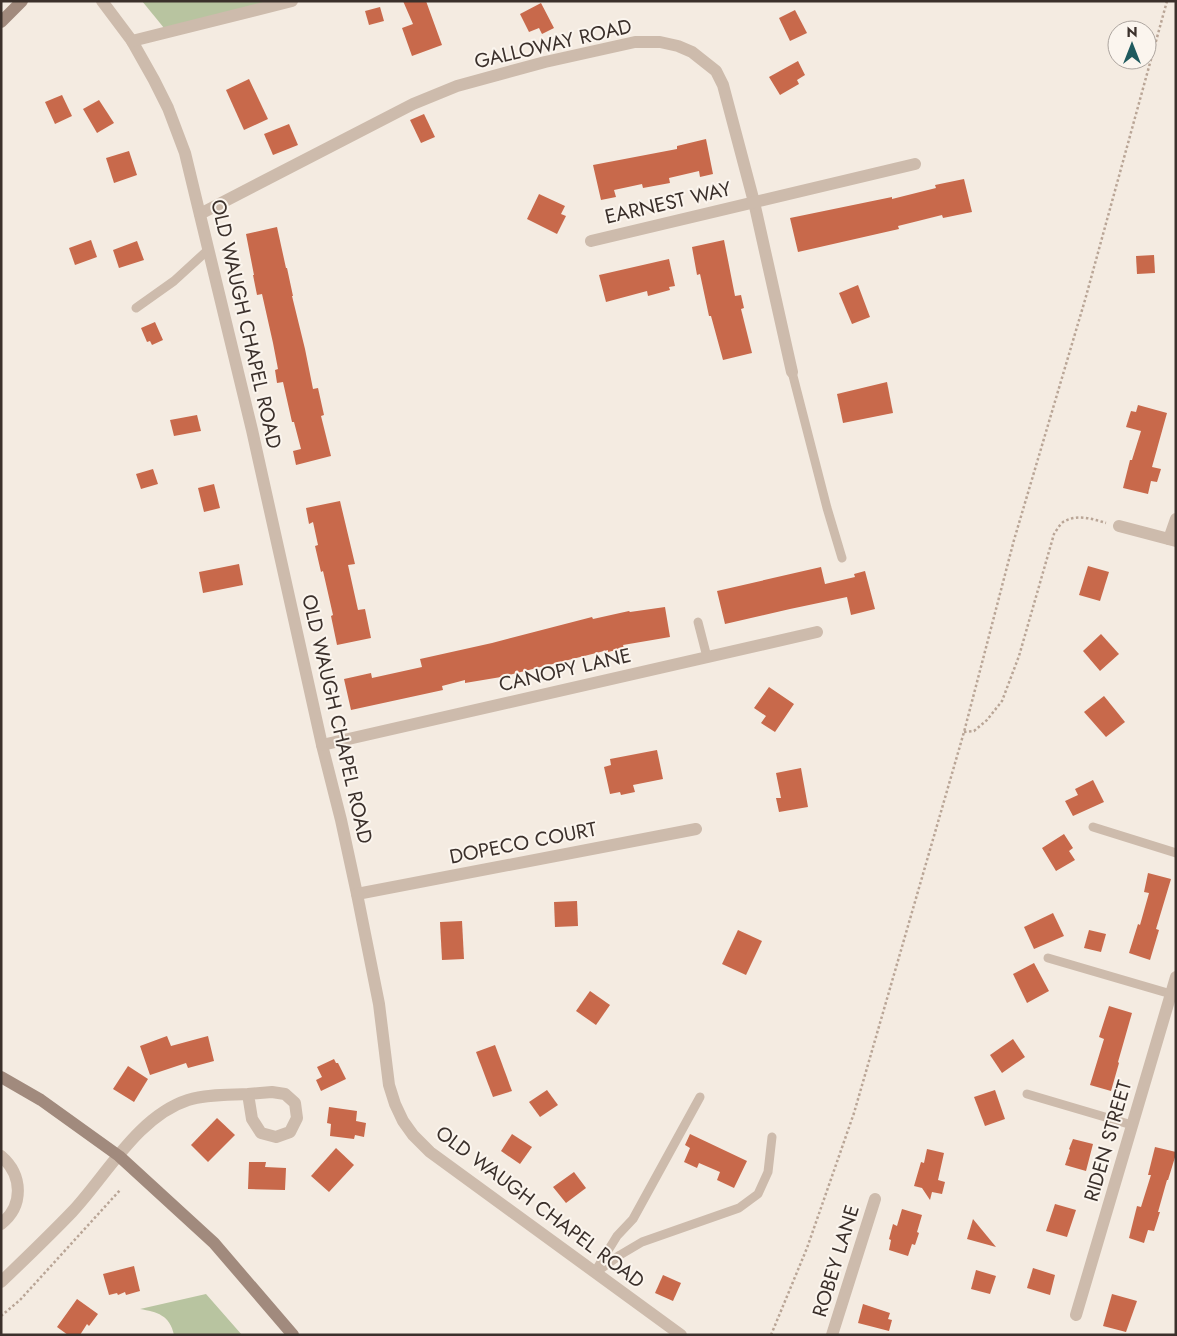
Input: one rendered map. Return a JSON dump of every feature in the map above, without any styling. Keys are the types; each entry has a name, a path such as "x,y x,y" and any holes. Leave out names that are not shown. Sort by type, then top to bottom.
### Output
{"main road":[{"path":"1,22 22,1"},
{"path":"1,1077 40,1100 118,1156 214,1243 293,1335"}],"street":[{"name":"OLD WAUGH CHAPEL ROAD","path":"102,1 132,41 154,80 168,108 185,153 209,249 322,745 341,820 378,1004 394,1104 403,1121 430,1152 681,1335"},
{"path":"132,41 292,1"},
{"name":"GALLOWAY ROAD","path":"200,214 413,104 456,86 546,62 635,42 660,42 678,46 692,52 716,71 723,85 754,202 792,372"},
{"name":"EARNEST WAY","path":"591,240 915,164"},
{"path":"1119,526 1173,540 1176,519"},
{"name":"CANOPY LANE","path":"322,745 817,632"},
{"name":"DOPECO COURT","path":"357,894 696,829"},
{"name":"RIDEN STREET","path":"1076,1315 1176,977"},
{"path":"1,1282 73,1211 141,1130 163,1112 188,1100 248,1094"},
{"path":"1,1156 14,1170 18,1187 16,1203 9,1218 1,1224"},
{"name":"ROBEY LANE","path":"832,1335 875,1199"}],"lane":[{"path":"136,308 174,281 209,249"},
{"path":"792,372 825,501 842,558"},
{"path":"698,622 707,657"},
{"path":"1093,826 1176,853"},
{"path":"1048,958 1171,994"},
{"path":"1027,1094 1132,1126"},
{"path":"595,1273 617,1236 633,1219 700,1097"},
{"path":"595,1273 642,1242 738,1208 758,1194 768,1172 772,1137"}],"path":[{"path":"772,1335 807,1248 854,1113 964,732 1014,540 1084,300 1167,1"},
{"path":"964,732 974,731 981,726 1002,701 1019,656 1054,534 1063,522 1076,518 1091,518 1119,526"},
{"path":"1,1316 20,1300 121,1189"}],"green space":[{"path":"142,1 276,1 164,28"},
{"path":"206,1294 242,1335 174,1335 166,1319 157,1313 140,1309"}],"building":[{"path":"403,1 426,1 442,45 412,56 402,28 413,24"},
{"path":"541,3 554,28 542,34 539,28 529,32 520,14"},
{"path":"380,7 384,21 369,25 365,11"},
{"path":"795,10 807,33 790,41 779,18"},
{"path":"798,61 805,75 797,80 799,84 780,95 769,77"},
{"path":"249,79 268,119 244,130 226,90"},
{"path":"62,95 72,116 55,124 45,102"},
{"path":"99,100 114,123 97,133 83,109"},
{"path":"424,114 435,137 421,143 410,120"},
{"path":"289,124 298,145 273,155 264,134"},
{"path":"706,139 713,174 700,177 699,171 669,178 670,183 643,188 642,184 614,190 616,197 601,200 593,165 677,149 677,146"},
{"path":"129,151 137,175 114,183 106,158"},
{"path":"964,179 972,212 943,218 942,215 898,226 899,229 798,252 790,218 892,197 892,199 936,188 935,185"},
{"path":"539,194 565,206 561,214 566,216 557,234 527,219"},
{"path":"277,227 313,389 318,388 324,415 321,416 331,456 296,465 293,451 301,449 294,422 292,422 283,382 277,383 275,370 278,369 273,343 262,294 257,295 246,234"},
{"path":"91,240 97,257 75,265 69,248"},
{"path":"724,240 735,296 741,295 744,308 741,309 752,353 723,360 711,316 709,316 700,274 697,275 692,247"},
{"path":"137,241 144,260 119,268 113,250"},
{"path":"1154,255 1155,273 1137,274 1136,256"},
{"path":"669,259 675,286 669,287 670,290 648,296 647,291 606,302 599,275"},
{"path":"858,285 870,317 852,324 839,293"},
{"path":"155,322 163,340 152,345 150,341 147,342 141,328"},
{"path":"887,382 893,413 843,423 837,394"},
{"path":"1138,405 1167,413 1152,467 1161,469 1157,482 1151,481 1148,494 1123,488 1130,460 1132,460 1141,431 1126,427 1131,411 1136,412"},
{"path":"197,415 201,431 174,436 170,420"},
{"path":"153,469 158,484 141,489 136,474"},
{"path":"214,484 220,508 204,512 198,488"},
{"path":"340,501 355,564 348,565 358,610 365,609 371,638 337,645 331,616 333,615 315,546 318,545 313,522 309,524 306,508"},
{"path":"239,564 243,585 203,593 199,572"},
{"path":"1088,566 1109,572 1100,601 1079,595"},
{"path":"821,567 825,584 855,577 854,574 865,571 875,609 851,615 847,597 725,624 717,591"},
{"path":"665,607 670,637 623,645 624,648 608,652 608,650 501,677 465,683 465,680 442,686 443,690 351,710 344,679 371,673 372,678 422,667 420,659 492,643 592,617 593,619 629,611"},
{"path":"1101,634 1119,654 1100,671 1083,651"},
{"path":"769,687 794,704 775,732 761,723 766,716 754,708"},
{"path":"1104,696 1125,722 1106,737 1084,712"},
{"path":"657,750 663,779 633,785 635,792 621,795 620,792 610,794 604,767 611,765 610,759"},
{"path":"801,768 808,807 779,812 776,798 781,798 776,773"},
{"path":"1093,780 1104,802 1073,816 1065,801 1078,795 1075,789"},
{"path":"1064,834 1073,848 1069,851 1075,860 1056,871 1042,848"},
{"path":"1148,873 1171,879 1156,929 1159,930 1150,960 1129,953 1138,924 1140,925 1149,893 1144,892"},
{"path":"577,901 578,926 555,927 554,902"},
{"path":"1053,913 1064,936 1034,949 1024,927"},
{"path":"462,921 464,959 442,960 440,922"},
{"path":"738,930 762,941 746,975 722,964"},
{"path":"1089,930 1106,934 1101,952 1084,948"},
{"path":"1034,963 1049,991 1027,1003 1013,974"},
{"path":"590,991 610,1005 596,1025 576,1011"},
{"path":"1109,1006 1132,1013 1111,1091 1090,1085 1104,1039 1099,1037"},
{"path":"167,1036 171,1046 208,1036 214,1061 188,1068 186,1063 150,1075 140,1046"},
{"path":"1013,1039 1025,1057 1002,1073 990,1055"},
{"path":"495,1045 512,1091 493,1097 476,1052"},
{"path":"334,1059 346,1079 321,1091 316,1080 322,1077 317,1067"},
{"path":"128,1066 148,1079 134,1102 113,1089"},
{"path":"547,1090 558,1105 540,1117 529,1102"},
{"path":"995,1090 1005,1119 985,1126 974,1097"},
{"path":"329,1107 357,1111 356,1121 366,1123 364,1137 355,1135 354,1139 330,1136 331,1124 327,1123"},
{"path":"217,1118 235,1135 208,1162 191,1145"},
{"path":"512,1134 532,1147 520,1164 501,1151"},
{"path":"690,1134 747,1161 734,1188 717,1180 720,1172 699,1163 697,1168 684,1162 690,1148 685,1145"},
{"path":"1073,1139 1093,1144 1086,1171 1065,1165"},
{"path":"1155,1147 1176,1152 1176,1154 1167,1180 1154,1231 1148,1230 1144,1243 1129,1238 1137,1206 1141,1207 1151,1175 1148,1175"},
{"path":"336,1148 354,1165 329,1192 311,1176"},
{"path":"927,1149 944,1153 938,1180 945,1182 942,1194 932,1192 930,1200 922,1188 914,1186 921,1162 924,1163"},
{"path":"249,1162 266,1162 265,1167 286,1168 285,1190 248,1189"},
{"path":"574,1172 586,1188 566,1203 553,1187"},
{"path":"1055,1204 1076,1210 1067,1237 1046,1231"},
{"path":"902,1209 922,1215 915,1245 912,1244 908,1256 889,1250 891,1240 889,1239 893,1224 897,1226"},
{"path":"973,1219 996,1247 967,1239"},
{"path":"134,1266 140,1291 126,1295 125,1292 118,1295 117,1293 109,1295 103,1274"},
{"path":"1033,1268 1055,1275 1050,1295 1027,1288"},
{"path":"976,1270 996,1276 990,1294 971,1289"},
{"path":"663,1275 681,1283 673,1301 655,1293"},
{"path":"1112,1294 1137,1301 1126,1332 1103,1326"},
{"path":"77,1299 98,1314 89,1326 87,1324 80,1335 68,1335 57,1327"},
{"path":"863,1304 890,1313 888,1319 892,1320 889,1331 858,1323"}]}
